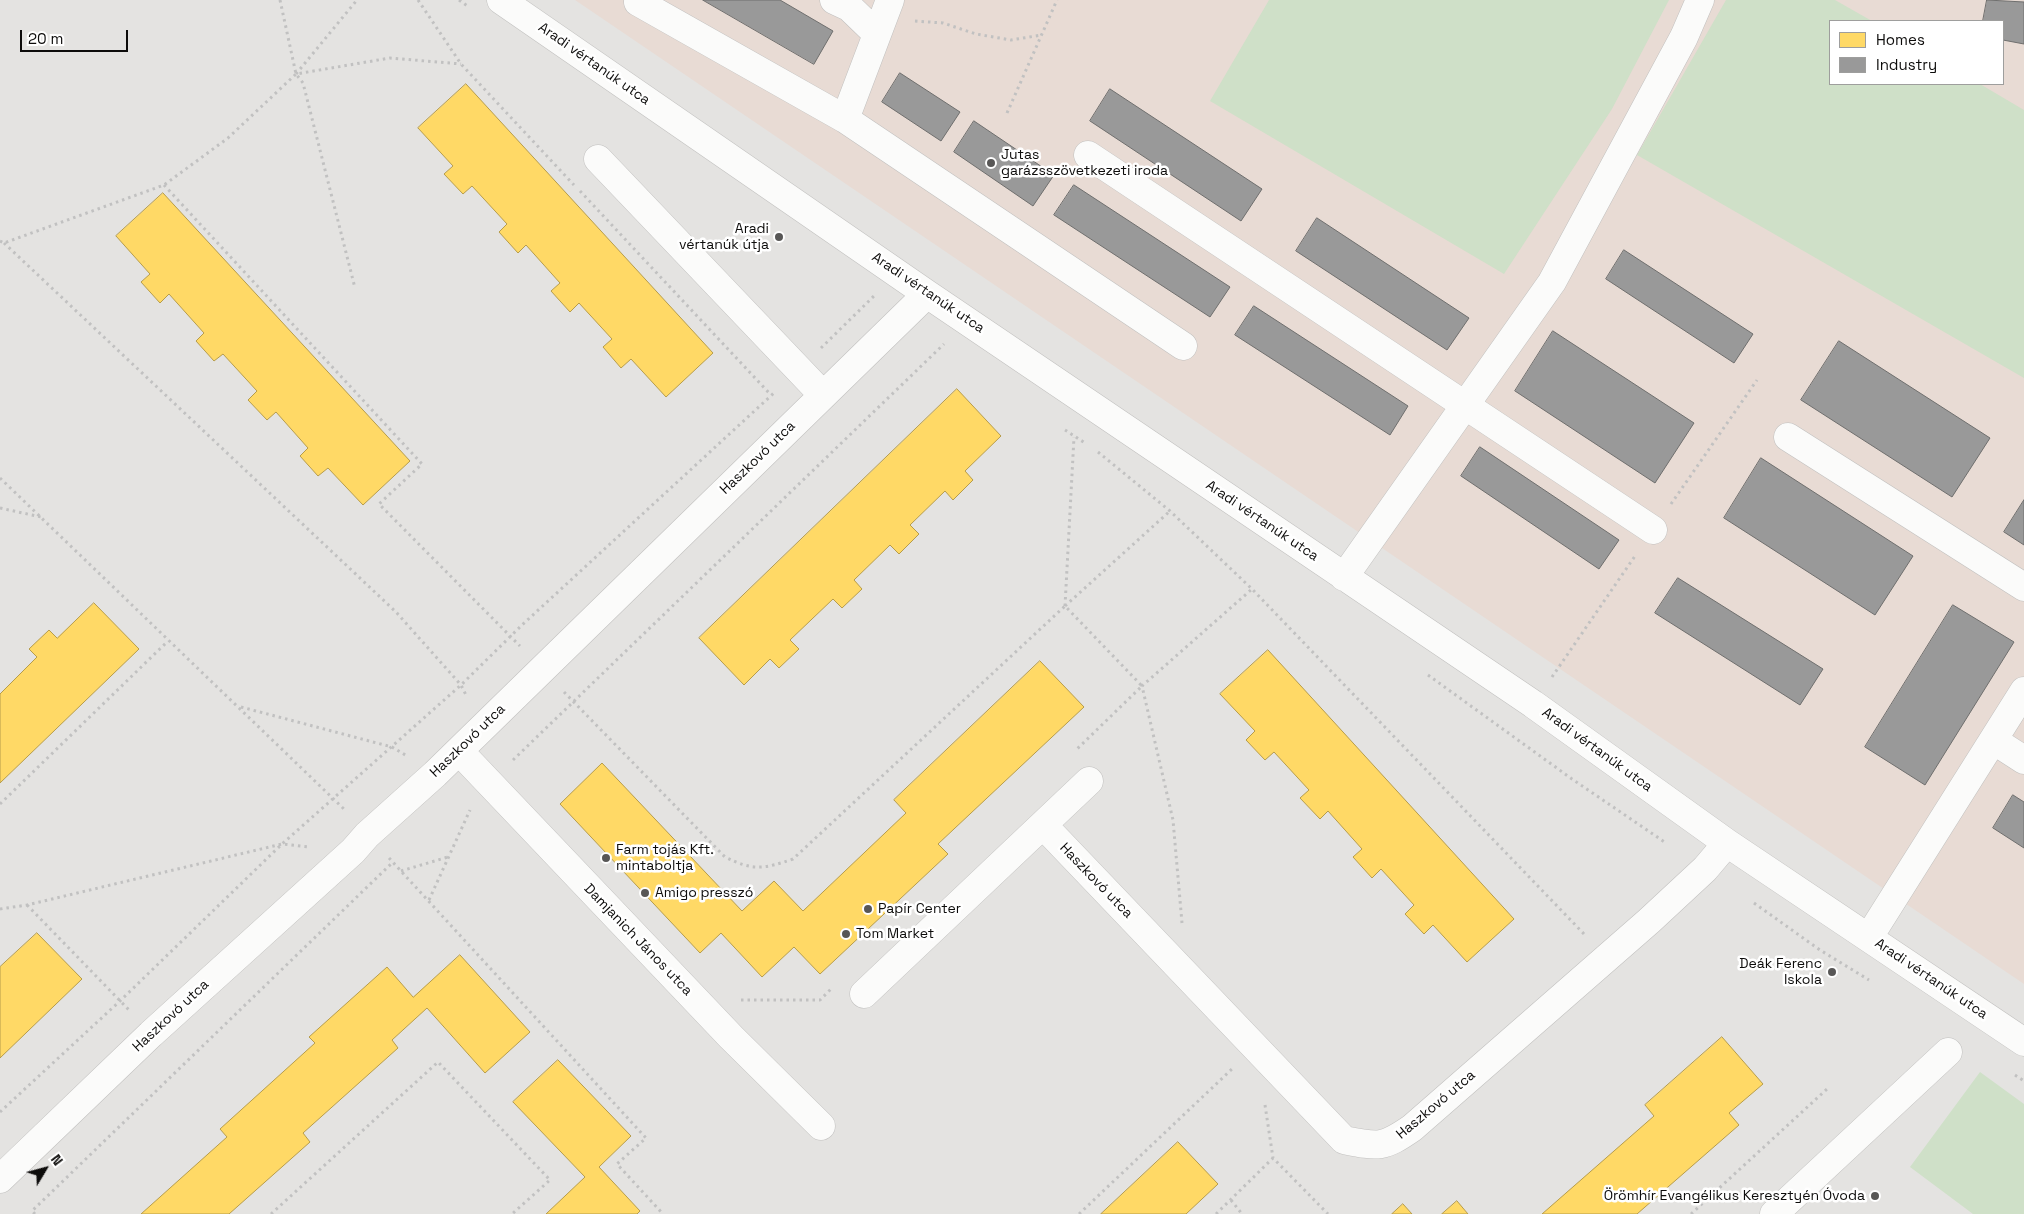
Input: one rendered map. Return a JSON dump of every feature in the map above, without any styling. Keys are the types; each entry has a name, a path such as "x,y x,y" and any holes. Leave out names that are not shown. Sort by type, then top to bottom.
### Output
{"street":[{"name":"Aradi vértanúk utca","path":"501,0 927,294 1534,704 1728,843 2024,1042"},
{"path":"834,0 849,7 877,34"},
{"path":"845,119 890,0"},
{"path":"1344,577 1552,282 1684,37 1700,0"},
{"path":"638,2 845,119 1183,346"},
{"path":"1088,155 1654,530"},
{"path":"598,160 823,395"},
{"name":"Haszkovó utca","path":"0,1179 150,1034 435,774 927,294"},
{"path":"1788,437 2024,587"},
{"path":"1869,937 2024,691"},
{"path":"1993,740 2024,760"},
{"name":"Damjanich János utca","path":"459,751 731,1036 821,1126"},
{"path":"864,994 1089,781"},
{"name":"Haszkovó utca","path":"1043,825 1344,1140 1373,1146 1391,1143 1412,1128 1649,921 1706,869 1728,843"},
{"path":"1774,1214 1948,1052"}],"path":[{"path":"280,0 296,74 303,83 355,288"},
{"path":"357,0 296,74 228,138 164,185 2,242 396,612 461,685 483,727"},
{"path":"1007,113 1058,0"},
{"path":"877,34 915,21 943,23 976,34 1011,40 1042,35"},
{"path":"296,74 390,58 461,64"},
{"path":"164,185 422,464 380,504 511,636 725,858 744,867 768,868 793,859 1170,511"},
{"path":"0,1112 282,844 461,685 511,636 798,370 874,296"},
{"path":"429,900 484,779 499,776 946,341"},
{"path":"1074,436 1065,606 1142,686 1173,820 1182,927"},
{"path":"1097,451 1170,511 1252,589 1567,917"},
{"path":"0,478 237,707 392,747 435,774"},
{"path":"0,508 43,518"},
{"path":"1072,754 1142,686 1252,589"},
{"path":"0,804 168,641"},
{"path":"239,706 335,798 360,843"},
{"path":"0,909 27,905 282,844 360,843 393,862 646,1138 617,1164 663,1214"},
{"path":"401,871 449,857"},
{"path":"28,1214 33,1212 393,862"},
{"path":"27,905 120,1000 150,1034"},
{"path":"733,1000 820,1000 834,987"},
{"path":"1079,1214 1255,1048"},
{"path":"271,1214 438,1062 550,1180 512,1214"},
{"path":"1691,1214 1827,1089"},
{"path":"1264,1103 1273,1158 1328,1214"},
{"path":"1216,1214 1273,1158"},
{"path":"1231,1200 1242,1214"}],"shaded area":[{"path":"575,0 2024,0 2024,984"}],"green space":[{"path":"1269,0 1669,0 1612,109 1504,274 1210,101"},
{"path":"1726,0 1835,0 1870,20 1829,20 1829,85 1982,85 2024,110 2024,378 1637,155"},
{"path":"1980,1072 2024,1104 2024,1214 1973,1214 1910,1167"}],"building: Homes":[{"path":"466,84 713,353 666,397 631,359 621,368 603,347 612,339 579,303 570,312 551,291 560,283 526,245 518,253 499,232 507,224 472,186 463,194 444,174 453,166 418,128"},
{"path":"163,193 410,461 363,505 328,468 318,476 300,456 308,448 276,412 267,420 248,400 257,391 223,354 214,361 196,341 204,333 169,294 160,303 141,282 150,274 116,236"},
{"path":"957,389 1001,436 965,471 973,480 953,500 945,491 910,525 919,534 899,554 890,545 854,580 862,589 842,608 833,599 790,640 799,649 779,668 770,659 744,685 699,638"},
{"path":"94,603 139,649 0,783 0,694 37,657 29,649 49,630 57,638"},
{"path":"1268,650 1514,919 1467,962 1433,925 1424,934 1405,914 1414,905 1381,869 1372,878 1353,857 1362,849 1328,811 1320,819 1300,798 1309,790 1274,752 1265,760 1246,740 1255,731 1220,694"},
{"path":"1040,661 1084,707 938,844 948,854 820,974 794,947 762,977 721,933 700,953 560,804 602,763 742,911 774,881 803,911 906,813 894,800"},
{"path":"37,933 82,979 0,1058 0,967"},
{"path":"460,955 530,1032 485,1073 427,1008 392,1040 398,1048 303,1133 310,1142 229,1214 141,1214 227,1137 220,1129 315,1043 309,1037 387,967 413,997"},
{"path":"1722,1037 1763,1084 1729,1113 1739,1125 1637,1214 1542,1214 1654,1116 1645,1105"},
{"path":"558,1060 631,1136 599,1167 640,1211 637,1214 546,1214 585,1177 513,1102"},
{"path":"1178,1142 1218,1184 1186,1214 1101,1214"},
{"path":"1457,1201 1468,1214 1442,1214"},
{"path":"1403,1204 1412,1214 1392,1214"}],"building: Industry":[{"path":"703,0 780,0 833,31 814,64"},
{"path":"1987,0 2024,2 2024,44 2004,40 2004,20 1983,20"},
{"path":"900,73 960,112 941,141 882,102"},
{"path":"1110,89 1262,189 1241,221 1090,121"},
{"path":"974,121 1054,175 1033,206 954,152"},
{"path":"1074,185 1230,287 1210,317 1054,215"},
{"path":"1317,218 1469,318 1447,350 1296,251"},
{"path":"1624,250 1753,334 1734,363 1606,279"},
{"path":"1254,306 1408,406 1390,435 1235,335"},
{"path":"1553,331 1694,423 1655,483 1515,391"},
{"path":"1839,341 1990,438 1952,497 1801,400"},
{"path":"1480,447 1619,540 1599,569 1461,476"},
{"path":"1761,458 1913,556 1875,615 1724,518"},
{"path":"2024,500 2024,545 2004,532"},
{"path":"1678,578 1823,669 1800,705 1655,613"},
{"path":"1953,605 2014,642 1925,785 1865,747"},
{"path":"2013,795 2024,802 2024,848 1993,828"}],"place":[{"name":"Jutas garázsszövetkezeti iroda","path":"991,163"},
{"name":"Aradi vértanúk útja","path":"779,237"},
{"name":"Farm tojás Kft. mintaboltja","path":"606,858"},
{"name":"Amigo presszó","path":"645,893"},
{"name":"Papír Center","path":"868,909"},
{"name":"Tom Market","path":"846,934"},
{"name":"Deák Ferenc Iskola","path":"1832,972"},
{"name":"Örömhír Evangélikus Keresztyén Óvoda","path":"1875,1196"}]}
